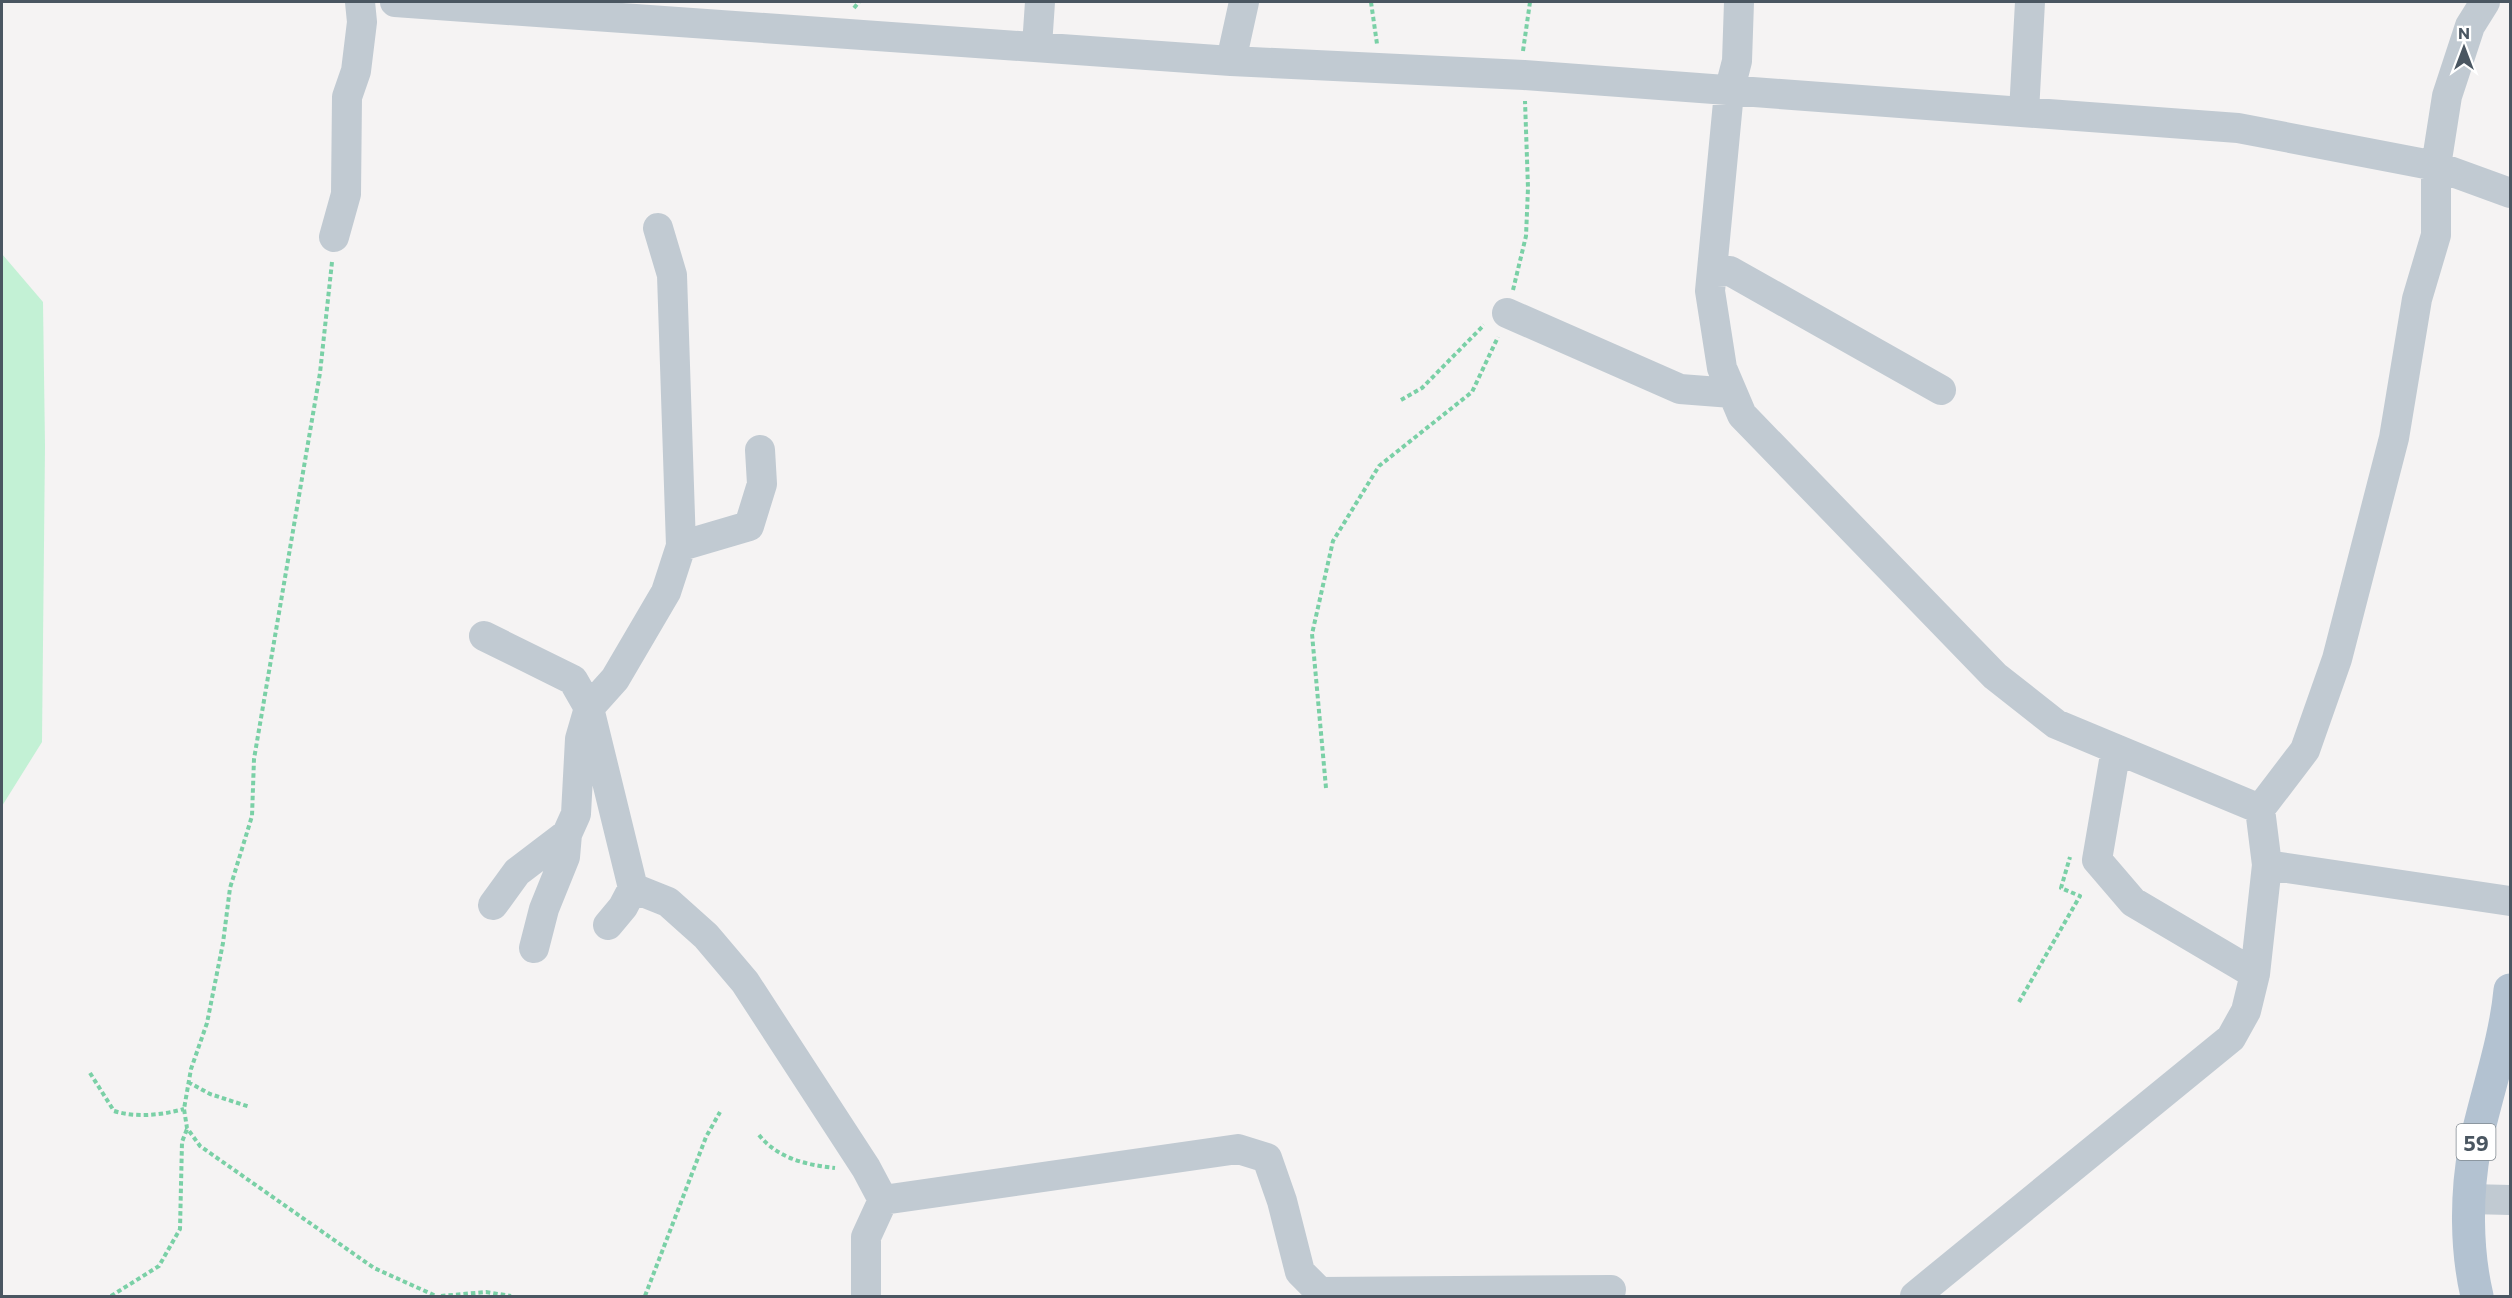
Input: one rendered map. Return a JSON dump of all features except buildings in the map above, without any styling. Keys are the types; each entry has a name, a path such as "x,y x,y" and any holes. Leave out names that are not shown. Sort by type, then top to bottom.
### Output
{"main road":[{"name":"59","path":"2477,1296 2468,1231 2475,1148 2508,1014 2511,990"}],"street":[{"path":"334,237 346,194 346,97 356,71 362,22 360,2"},
{"path":"395,2 1231,61 1524,75 2238,128 2436,166 2511,193"},
{"path":"1037,46 1040,2"},
{"path":"1231,61 1244,2"},
{"path":"1739,2 1737,61 1729,92 1710,291 1722,368 1742,415 1995,676 2056,724 2260,809"},
{"path":"2024,112 2030,2"},
{"path":"1915,1296 2231,1038 2246,1011 2255,974 2268,865 2260,809 2305,750 2343,638 2394,438 2417,300 2436,235 2436,166 2447,96 2470,26 2486,2"},
{"path":"534,948 544,909 565,857 567,834 576,814 580,739 589,708 615,679 666,592 681,546 672,275 658,228"},
{"path":"1712,272 1730,271 1941,390"},
{"path":"1507,313 1680,389 1732,393"},
{"path":"681,546 749,526 762,484 760,450"},
{"path":"484,636 573,680 589,708 633,888 623,907 608,925"},
{"path":"2116,749 2097,860 2133,902 2255,974"},
{"path":"493,905 517,872 567,834"},
{"path":"2268,865 2511,901"},
{"path":"633,888 668,902 706,936 745,982 866,1168 883,1200"},
{"path":"883,1200 1238,1149 1267,1158 1282,1201 1300,1272 1320,1292 1611,1290"},
{"path":"2470,1199 2511,1200"},
{"path":"866,1296 866,1237 883,1200"}],"path":[{"path":"1371,2 1380,68"},
{"path":"1326,788 1312,634 1333,541 1379,466 1472,392 1507,313 1526,236 1528,188 1523,44 1530,2"},
{"path":"334,237 320,373 254,759 252,816 230,888 223,943 207,1023 188,1082 184,1109 187,1128 200,1146 374,1268 436,1296"},
{"path":"1401,400 1422,388 1488,322 1507,313"},
{"path":"2019,1002 2080,896 2061,888 2071,855"},
{"path":"90,1073 114,1111 128,1115 164,1114 184,1109"},
{"path":"188,1082 210,1094 250,1107"},
{"path":"645,1296 706,1137 720,1112"},
{"path":"111,1296 159,1266 180,1229 182,1142 187,1128"},
{"path":"759,1135 770,1149 813,1165 866,1168"},
{"path":"441,1296 486,1292 511,1296"}],"green space":[{"path":"2,254 43,302 45,446 42,742 2,806"}]}
